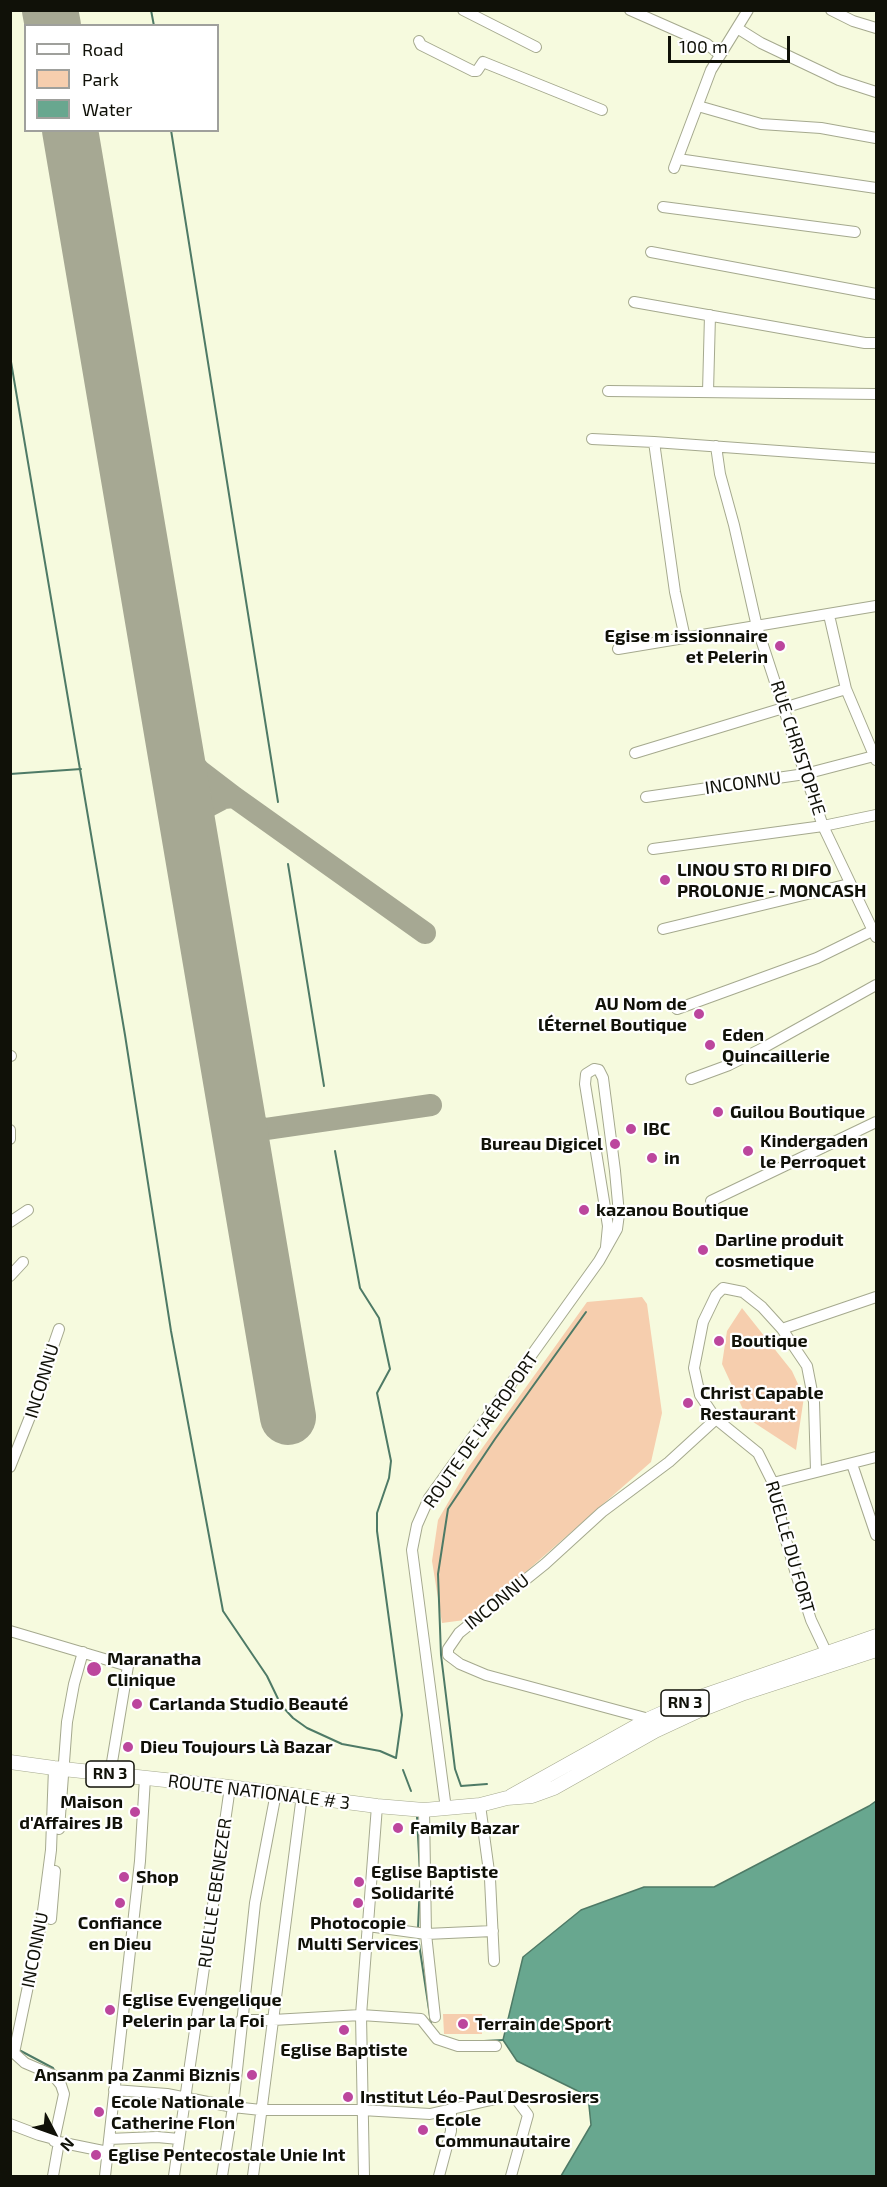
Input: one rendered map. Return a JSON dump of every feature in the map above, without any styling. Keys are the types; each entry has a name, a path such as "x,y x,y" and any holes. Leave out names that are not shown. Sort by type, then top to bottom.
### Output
{"main road":[{"name":"ROUTE NATIONALE # 3","path":"10,1762 376,1806 424,1810 480,1805 507,1798 532,1796 554,1788 654,1731 876,1636"},
{"name":"ROUTE NATIONALE # 3","path":"507,1798 649,1719 694,1699 829,1658 876,1650"}],"street":[{"path":"463,10 536,47"},
{"path":"630,10 707,44 720,55"},
{"path":"748,10 711,70 676,164 876,188"},
{"path":"831,10 876,28"},
{"path":"737,28 761,43 839,80 876,92"},
{"path":"419,41 421,45 473,71 480,69 483,62 602,110"},
{"path":"698,106 761,124 821,128 876,138"},
{"path":"663,207 855,232"},
{"path":"651,252 876,294"},
{"path":"634,302 865,344 876,344"},
{"path":"708,392 710,315"},
{"path":"608,391 876,394"},
{"path":"592,439 876,458"},
{"path":"654,442 675,592 685,638"},
{"name":"RUE CHRISTOPHE","path":"716,446 720,474 757,627 805,774 823,826 849,884 876,933"},
{"path":"618,649 874,606"},
{"name":"INCONNU","path":"646,797 805,774 875,759 846,689 829,615"},
{"path":"635,753 846,689"},
{"path":"653,849 823,826 876,814"},
{"path":"663,929 849,884"},
{"path":"677,1009 817,958 876,933"},
{"path":"691,1079 729,1065 763,1048 876,985"},
{"name":"ROUTE DE L'AÉROPORT","path":"446,1809 412,1550 417,1525 429,1498 599,1262 617,1229 619,1214 603,1078 599,1070 594,1069 586,1074 585,1084 608,1226 606,1247"},
{"path":"711,1201 876,1122"},
{"path":"10,1130 10,1139"},
{"path":"10,1222 28,1210"},
{"path":"10,1276 23,1262"},
{"name":"RUELLE DU FORT","path":"816,1471 814,1402 807,1366 782,1329 762,1307 743,1292 723,1288 716,1295 703,1322 694,1368 700,1395 717,1419 758,1454 773,1483 797,1577 811,1620 829,1658"},
{"path":"782,1329 876,1297"},
{"name":"INCONNU","path":"10,1467 28,1428 59,1329"},
{"name":"INCONNU","path":"649,1719 486,1675 460,1664 448,1655 448,1649 459,1633 545,1563 602,1512 669,1462 717,1419"},
{"path":"773,1483 876,1457"},
{"path":"852,1464 876,1535"},
{"path":"10,1631 128,1666 110,1773"},
{"path":"59,1768 74,1684 83,1652"},
{"name":"INCONNU","path":"51,1919 59,1768"},
{"name":"INCONNU","path":"57,2141 64,2094 61,2085 53,2075 25,2063 14,2053 42,1918 59,1768"},
{"path":"105,2176 140,1861 145,1778"},
{"name":"RUELLE EBENEZER","path":"174,2176 230,1787"},
{"path":"222,2176 233,2107 255,1903 276,1793"},
{"path":"253,2176 302,1796"},
{"path":"480,1805 490,1879 494,1960"},
{"path":"364,2176 361,2015 376,1806"},
{"path":"424,1810 421,1932 435,2017"},
{"path":"368,1926 421,1932 493,1931"},
{"path":"241,2020 361,2015 421,2019 437,2039 458,2046 496,2046"},
{"path":"114,2090 167,2094 261,2110 362,2110 430,2114 513,2095 528,2115 511,2176"},
{"path":"439,2176 451,2131 451,2109"},
{"path":"10,2124 57,2141 108,2152"},
{"path":"109,2139 157,2137 179,2139"},
{"path":"53,2176 57,2141"}],"green space":[{"path":"642,1297 647,1304 662,1413 651,1462 472,1619 442,1623 432,1561 438,1520 468,1468 587,1302"},
{"path":"742,1308 792,1371 804,1397 796,1450 747,1418 722,1364 727,1331"},
{"name":"Terrain de Sport","path":"443,2014 482,2014 482,2034 444,2034"}],"water":[{"path":"876,1801 876,2176 561,2176 591,2125 588,2096 517,2061 503,2040 523,1957 581,1910 644,1887 714,1887"}],"waterway":[{"path":"151,10 154,24"},
{"path":"171,132 278,802"},
{"path":"10,356 125,1035 171,1331 223,1611 267,1676 281,1705 293,1718 307,1728 342,1744 380,1751 396,1758 402,1715 377,1531 377,1513 389,1478 391,1461 377,1393 390,1369 379,1318 360,1288 335,1151"},
{"path":"10,774 81,769"},
{"path":"288,864 324,1086"},
{"path":"487,1784 461,1786 455,1769 441,1655 438,1574 448,1509 586,1312"},
{"path":"403,1770 411,1791"},
{"path":"417,1817 420,1874"},
{"path":"418,1928 420,1883"},
{"path":"418,1937 431,2023"},
{"path":"484,2041 503,2040"},
{"path":"19,2050 53,2068 55,2072"}],"taxiway":[{"path":"174,742 200,771 234,797 425,933"},
{"path":"189,831 195,818 203,809 224,798 234,797"},
{"path":"244,1159 253,1137 266,1129 431,1105"},
{"path":"235,1107 247,1124 266,1129"}],"runway":[{"path":"50,10 53,24"},
{"path":"70,132 288,1417"}],"place":[{"name":"Egise m issionnaire et Pelerin","path":"780,646"},
{"name":"LINOU STO RI DIFO PROLONJE - MONCASH","path":"665,880"},
{"name":"AU Nom de lÉternel Boutique","path":"699,1014"},
{"name":"Eden Quincaillerie","path":"710,1045"},
{"name":"Guilou Boutique","path":"718,1112"},
{"name":"IBC","path":"631,1129"},
{"name":"Bureau Digicel","path":"615,1144"},
{"name":"Kindergaden le Perroquet","path":"748,1151"},
{"name":"in","path":"652,1158"},
{"name":"kazanou Boutique","path":"584,1210"},
{"name":"Darline produit cosmetique","path":"703,1250"},
{"name":"Boutique","path":"719,1341"},
{"name":"Christ Capable Restaurant","path":"688,1403"},
{"name":"Maranatha Clinique","path":"94,1669"},
{"name":"Carlanda Studio Beauté","path":"137,1704"},
{"name":"Dieu Toujours Là Bazar","path":"128,1747"},
{"name":"Maison d'Affaires JB","path":"135,1812"},
{"name":"Family Bazar","path":"398,1828"},
{"name":"Shop","path":"124,1877"},
{"name":"Eglise Baptiste Solidarité","path":"359,1882"},
{"name":"Confiance en Dieu","path":"120,1903"},
{"name":"Photocopie Multi Services","path":"358,1903"},
{"name":"Eglise Evengelique Pelerin par la Foi","path":"110,2010"},
{"name":"Terrain de Sport","path":"463,2024"},
{"name":"Eglise Baptiste","path":"344,2030"},
{"name":"Ansanm pa Zanmi Biznis","path":"252,2075"},
{"name":"Institut Léo-Paul Desrosiers","path":"348,2097"},
{"name":"Ecole Nationale Catherine Flon","path":"99,2112"},
{"name":"Ecole Communautaire","path":"423,2130"},
{"name":"Eglise Pentecostale Unie Int","path":"96,2155"}]}
